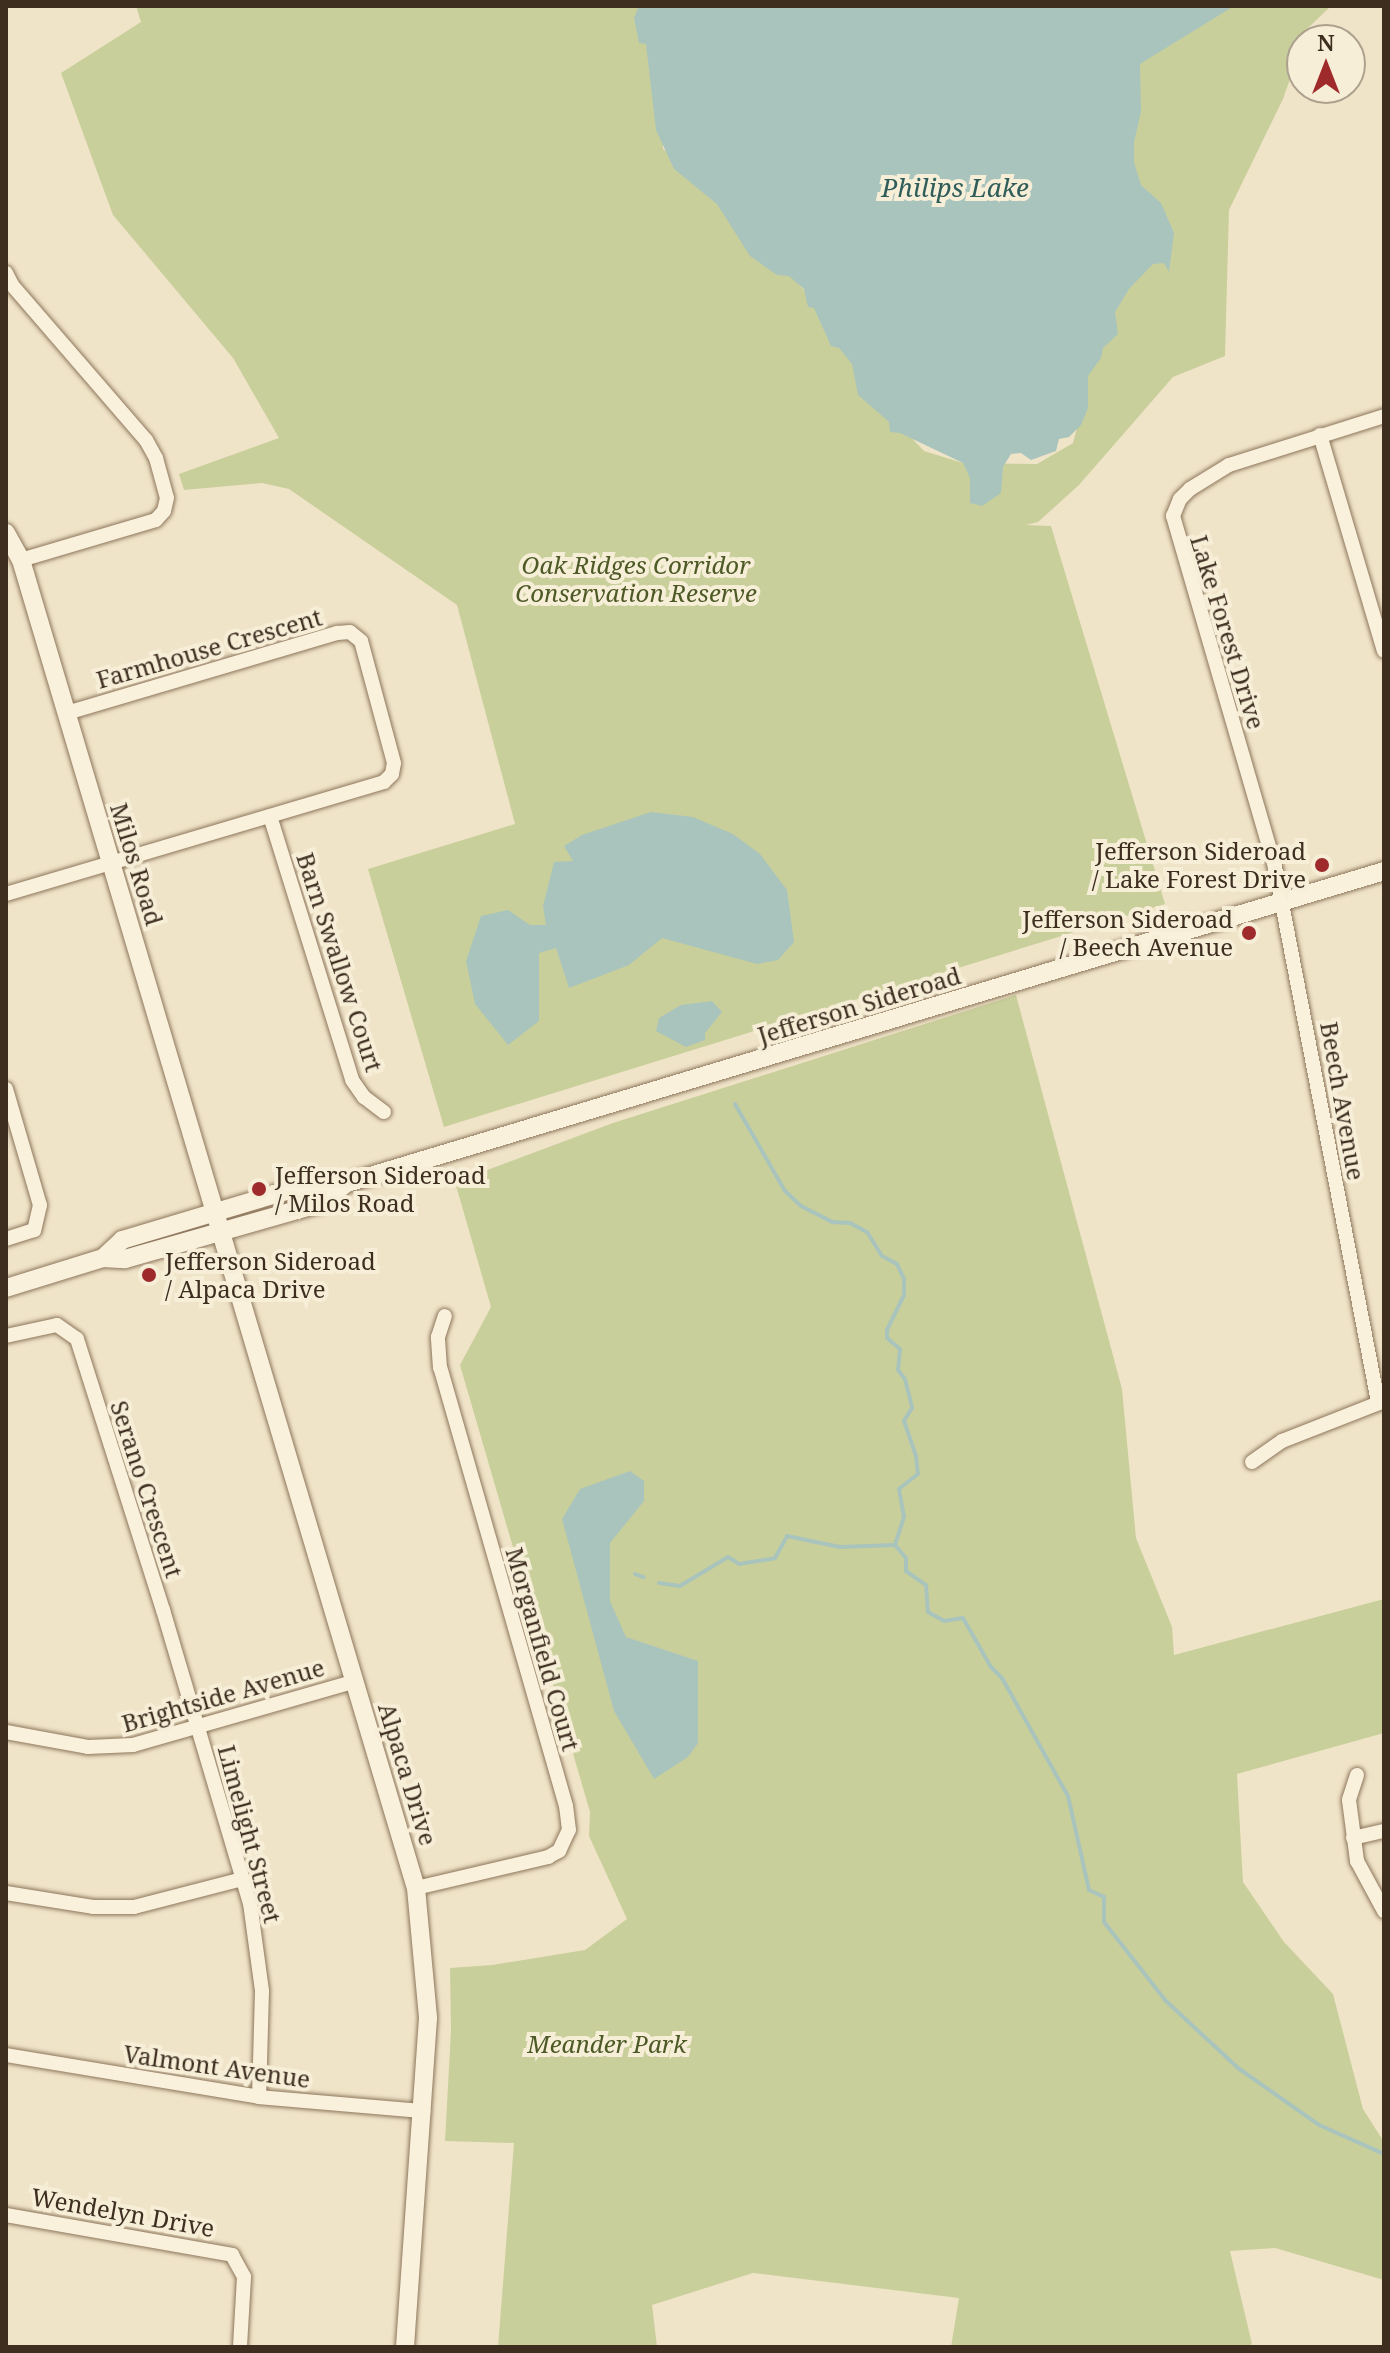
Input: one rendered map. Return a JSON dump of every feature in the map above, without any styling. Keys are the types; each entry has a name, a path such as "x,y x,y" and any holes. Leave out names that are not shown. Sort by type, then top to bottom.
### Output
{"street":[{"path":"6,273 12,285 146,440 156,458 167,498 164,511 156,520 21,560"},
{"name":"Lake Forest Drive","path":"1283,901 1173,516 1180,499 1208,475 1247,457 1384,416"},
{"path":"1320,435 1384,651"},
{"name":"Milos Road","path":"6,533 21,560 221,1232"},
{"name":"Farmhouse Crescent","path":"6,894 384,782 392,774 393,751 361,641 350,632 337,633 67,713"},
{"name":"Barn Swallow Court","path":"270,816 352,1080 364,1097 384,1112"},
{"name":"Jefferson Sideroad","path":"103,1258 122,1240 313,1183 347,1183 1384,871"},
{"name":"Beech Avenue","path":"1283,901 1381,1402"},
{"path":"6,1089 40,1205 34,1230 6,1239"},
{"name":"Jefferson Sideroad","path":"6,1288 103,1258 125,1259 321,1203 347,1183"},
{"name":"Alpaca Drive","path":"221,1232 416,1888 428,1986 423,2111 405,2347"},
{"name":"Morganfield Court","path":"416,1888 548,1857 559,1851 569,1830 566,1806 440,1368 438,1337 445,1316"},
{"name":"Serano Crescent","path":"6,1336 57,1325 77,1339 198,1727"},
{"path":"1252,1462 1282,1441 1381,1402"},
{"name":"Brightside Avenue","path":"6,1732 112,1748 198,1727 356,1681"},
{"name":"Limelight Street","path":"198,1727 250,1903 262,1991 259,2097"},
{"path":"1357,1775 1349,1800 1353,1838 1364,1878 1384,1911"},
{"path":"1353,1838 1384,1831"},
{"path":"6,1893 93,1907 134,1907 242,1879"},
{"name":"Valmont Avenue","path":"6,2055 259,2097 423,2111"},
{"name":"Wendelyn Drive","path":"6,2215 232,2255 244,2277 240,2347"}],"green space":[{"name":"Oak Ridges Corridor Conservation Reserve","path":"136,6 642,6 661,77 663,149 701,176 824,312 869,393 924,451 963,463 1037,464 1073,443 1087,389 1088,340 1129,75 1150,44 1216,6 1331,6 1312,24 1286,24 1286,90 1229,210 1225,356 1173,377 1079,485 1038,522 1026,525 1051,526 1165,904 444,1127 368,869 515,824 457,605 289,489 262,483 184,490 179,474 279,438 233,358 113,215 61,73 141,22"},
{"name":"Meander Park","path":"1016,995 1122,1389 1136,1538 1172,1627 1174,1655 1384,1599 1384,1733 1237,1774 1243,1882 1284,1942 1333,1994 1363,2109 1384,2142 1384,2280 1275,2248 1230,2251 1252,2344 1248,2347 951,2347 959,2298 753,2273 652,2305 657,2347 498,2347 514,2143 445,2141 451,2030 450,1968 492,1965 585,1950 627,1919 589,1836 590,1812 460,1365 491,1307 455,1182 613,1123"}],"water":[{"name":"Philips Lake","path":"639,6 1234,6 1140,64 1141,112 1134,142 1134,162 1141,185 1161,203 1174,233 1169,272 1164,263 1153,264 1129,289 1115,312 1118,334 1103,348 1101,358 1088,376 1088,408 1081,425 1069,437 1059,439 1056,451 1031,460 1021,453 1011,454 1003,467 1001,493 982,506 970,503 970,478 963,463 900,433 890,432 889,422 858,395 852,364 839,348 831,346 814,308 808,307 804,289 789,276 777,275 750,256 717,204 674,169 656,130 646,44 639,43 634,18"},
{"path":"651,812 693,817 733,834 760,854 787,890 794,942 778,960 757,964 662,938 629,965 569,988 556,948 539,953 539,1021 508,1045 475,1004 466,961 481,916 508,910 530,925 546,925 543,906 554,862 573,861 564,846 582,835"},
{"path":"712,1001 722,1012 705,1033 705,1040 686,1047 656,1031 659,1018 681,1005"},
{"path":"630,1471 644,1481 644,1501 610,1543 610,1601 626,1637 698,1661 698,1743 688,1757 654,1779 614,1711 562,1519 580,1489"}],"waterway":[{"path":"735,1104 785,1191 801,1206 832,1222 850,1223 867,1232 882,1256 897,1264 904,1279 904,1295 887,1330 887,1338 900,1349 898,1370 905,1379 912,1408 904,1421 916,1456 918,1474 899,1489 904,1517 895,1545"},
{"path":"659,1583 680,1586 728,1557 739,1564 775,1558 787,1536 840,1547 895,1545"},
{"path":"895,1545 906,1558 906,1571 926,1585 928,1612 944,1621 963,1618 991,1667 1002,1678 1068,1796 1089,1890 1104,1897 1104,1922 1166,2001 1238,2068 1319,2125 1384,2154"},
{"path":"635,1574 643,1577"}],"place":[{"name":"Jefferson Sideroad / Lake Forest Drive","path":"1322,865"},
{"name":"Jefferson Sideroad / Beech Avenue","path":"1249,933"},
{"name":"Jefferson Sideroad / Milos Road","path":"259,1189"},
{"name":"Jefferson Sideroad / Alpaca Drive","path":"149,1275"}]}
